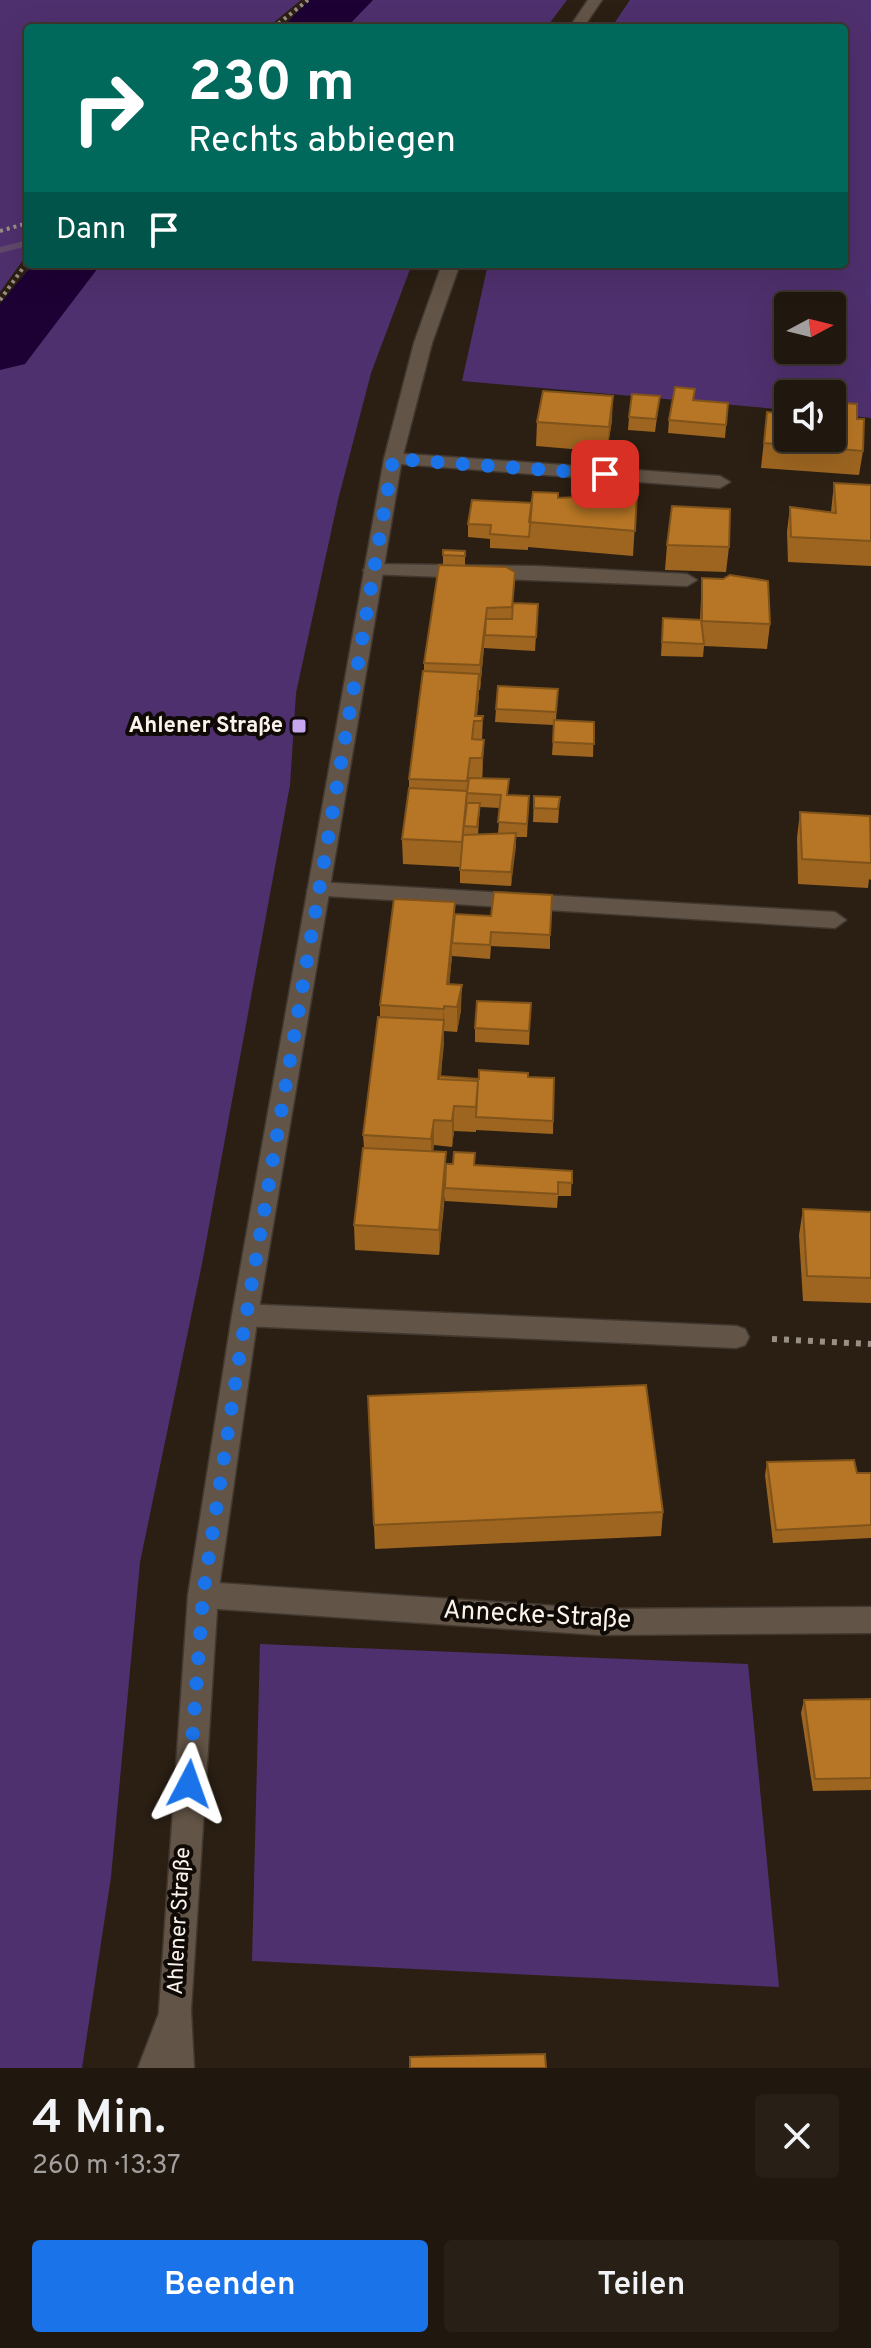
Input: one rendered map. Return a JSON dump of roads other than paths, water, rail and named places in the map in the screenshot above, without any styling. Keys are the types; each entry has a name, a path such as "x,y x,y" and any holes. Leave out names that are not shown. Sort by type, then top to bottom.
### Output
{"main road":[{"path":"579,24 595,0"},
{"name":"Ahlener Straße","path":"177,2068 175,2010 203,1595 245,1315 393,459 423,343 450,268"},
{"path":"393,459 720,482"},
{"path":"373,570 535,572 687,580"},
{"path":"318,890 835,920"},
{"path":"245,1315 736,1337"},
{"name":"Annecke-Straße","path":"203,1595 599,1622 871,1620"},
{"path":"155,2068 175,2010"}],"waterway":[{"path":"316,24 344,0"},
{"path":"0,250 24,244"},
{"path":"0,349 65,268"}],"place":[{"name":"Ahlener Straße","path":"299,726"}]}
